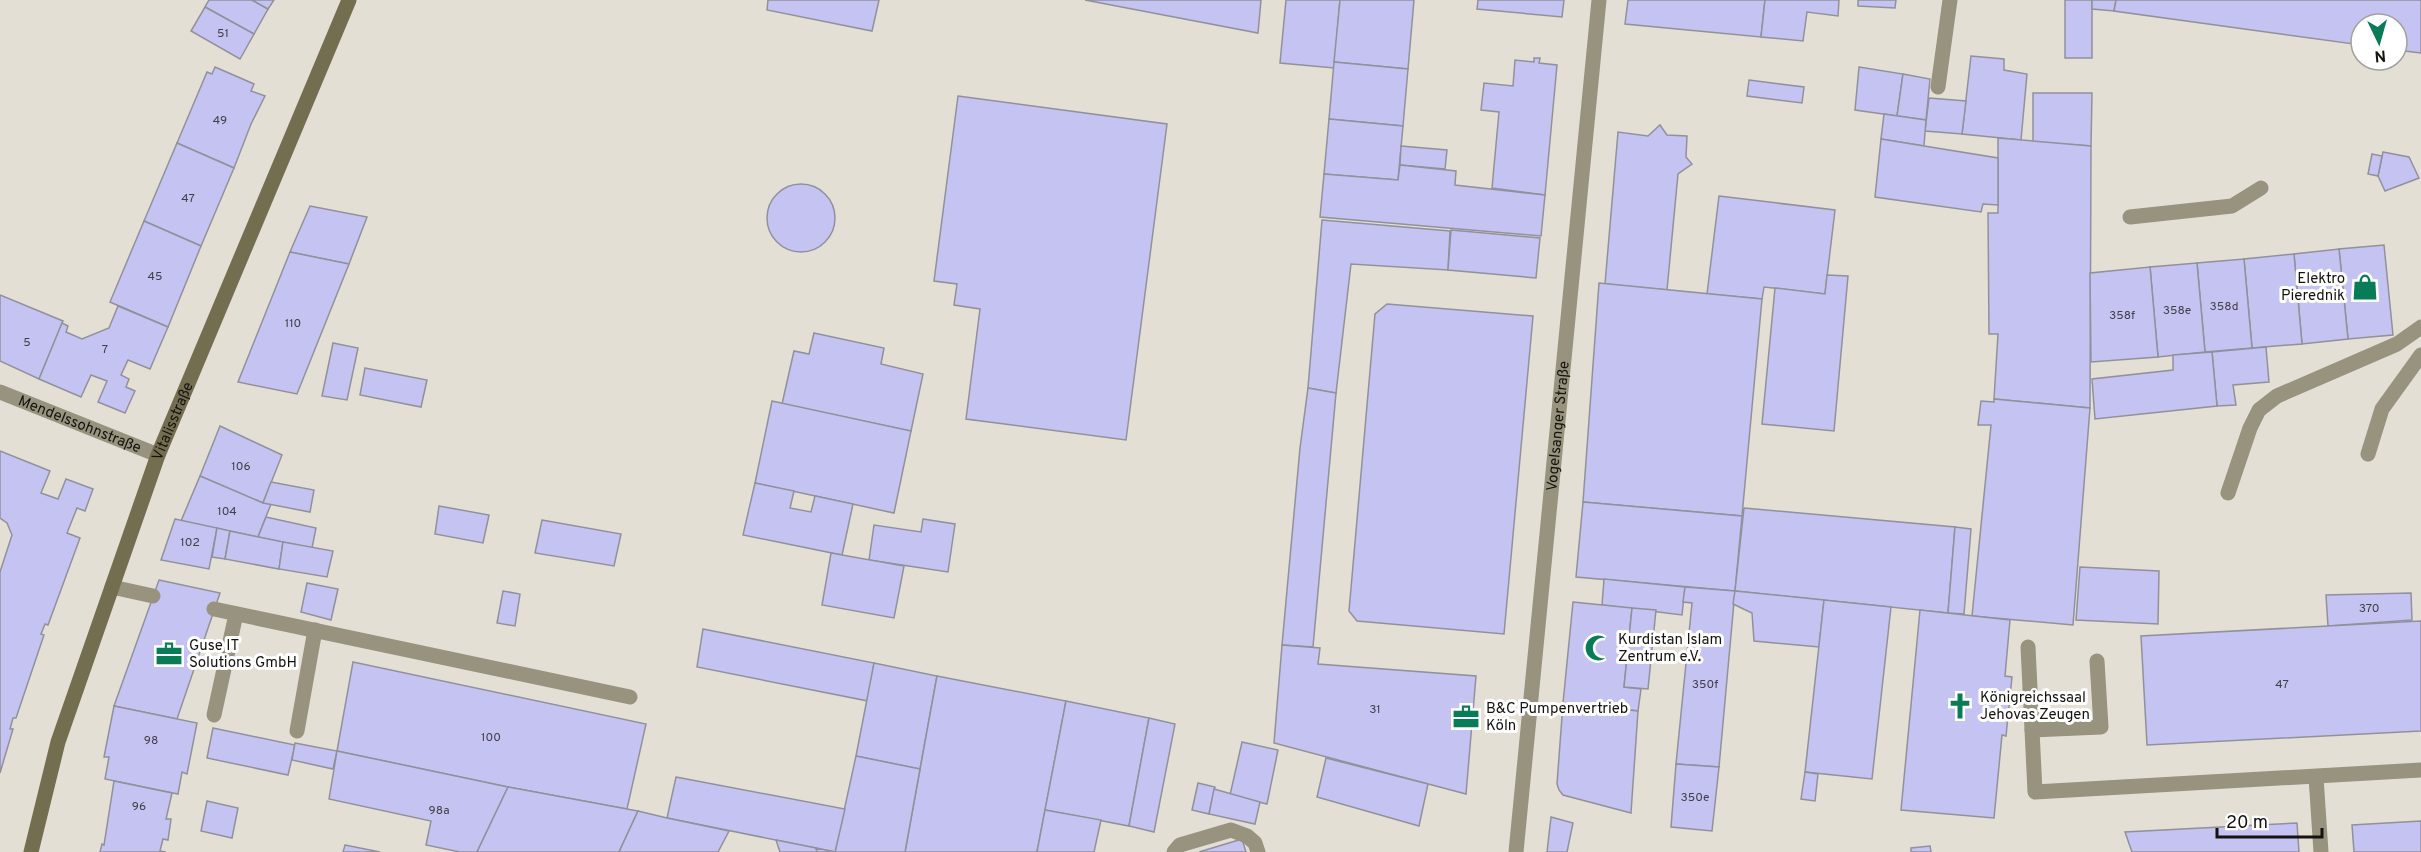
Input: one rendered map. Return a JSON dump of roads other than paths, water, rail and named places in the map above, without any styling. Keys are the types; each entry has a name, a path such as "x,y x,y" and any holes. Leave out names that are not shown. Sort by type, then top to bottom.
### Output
{"street":[{"name":"Vitalisstraße","path":"31,852 58,742 158,455 349,0"},
{"name":"Vogelsanger Straße","path":"1516,852 1599,0"},
{"path":"1938,87 1950,0"},
{"path":"2130,217 2232,206 2261,188"},
{"path":"2228,493 2250,428 2259,410 2277,396 2397,344 2421,327"},
{"path":"2368,454 2382,409 2421,355"},
{"name":"Mendelssohnstraße","path":"0,392 158,455"},
{"path":"112,587 153,596"},
{"path":"214,609 630,697"},
{"path":"214,715 236,614"},
{"path":"297,731 315,630"},
{"path":"2028,647 2036,792 2421,770"},
{"path":"2032,730 2101,727 2097,661"},
{"path":"2316,777 2320,852"},
{"path":"1174,852 1180,845 1230,830 1247,836 1255,843 1258,852"}],"place":[{"name":"Elektro Pierednik","path":"2365,287"},
{"name":"Kurdistan Islam Zentrum e.V.","path":"1598,648"},
{"name":"Guse IT Solutions GmbH","path":"169,654"},
{"name":"Königreichssaal Jehovas Zeugen","path":"1960,706"},
{"name":"B&C Pumpenvertrieb Köln","path":"1466,717"}]}
